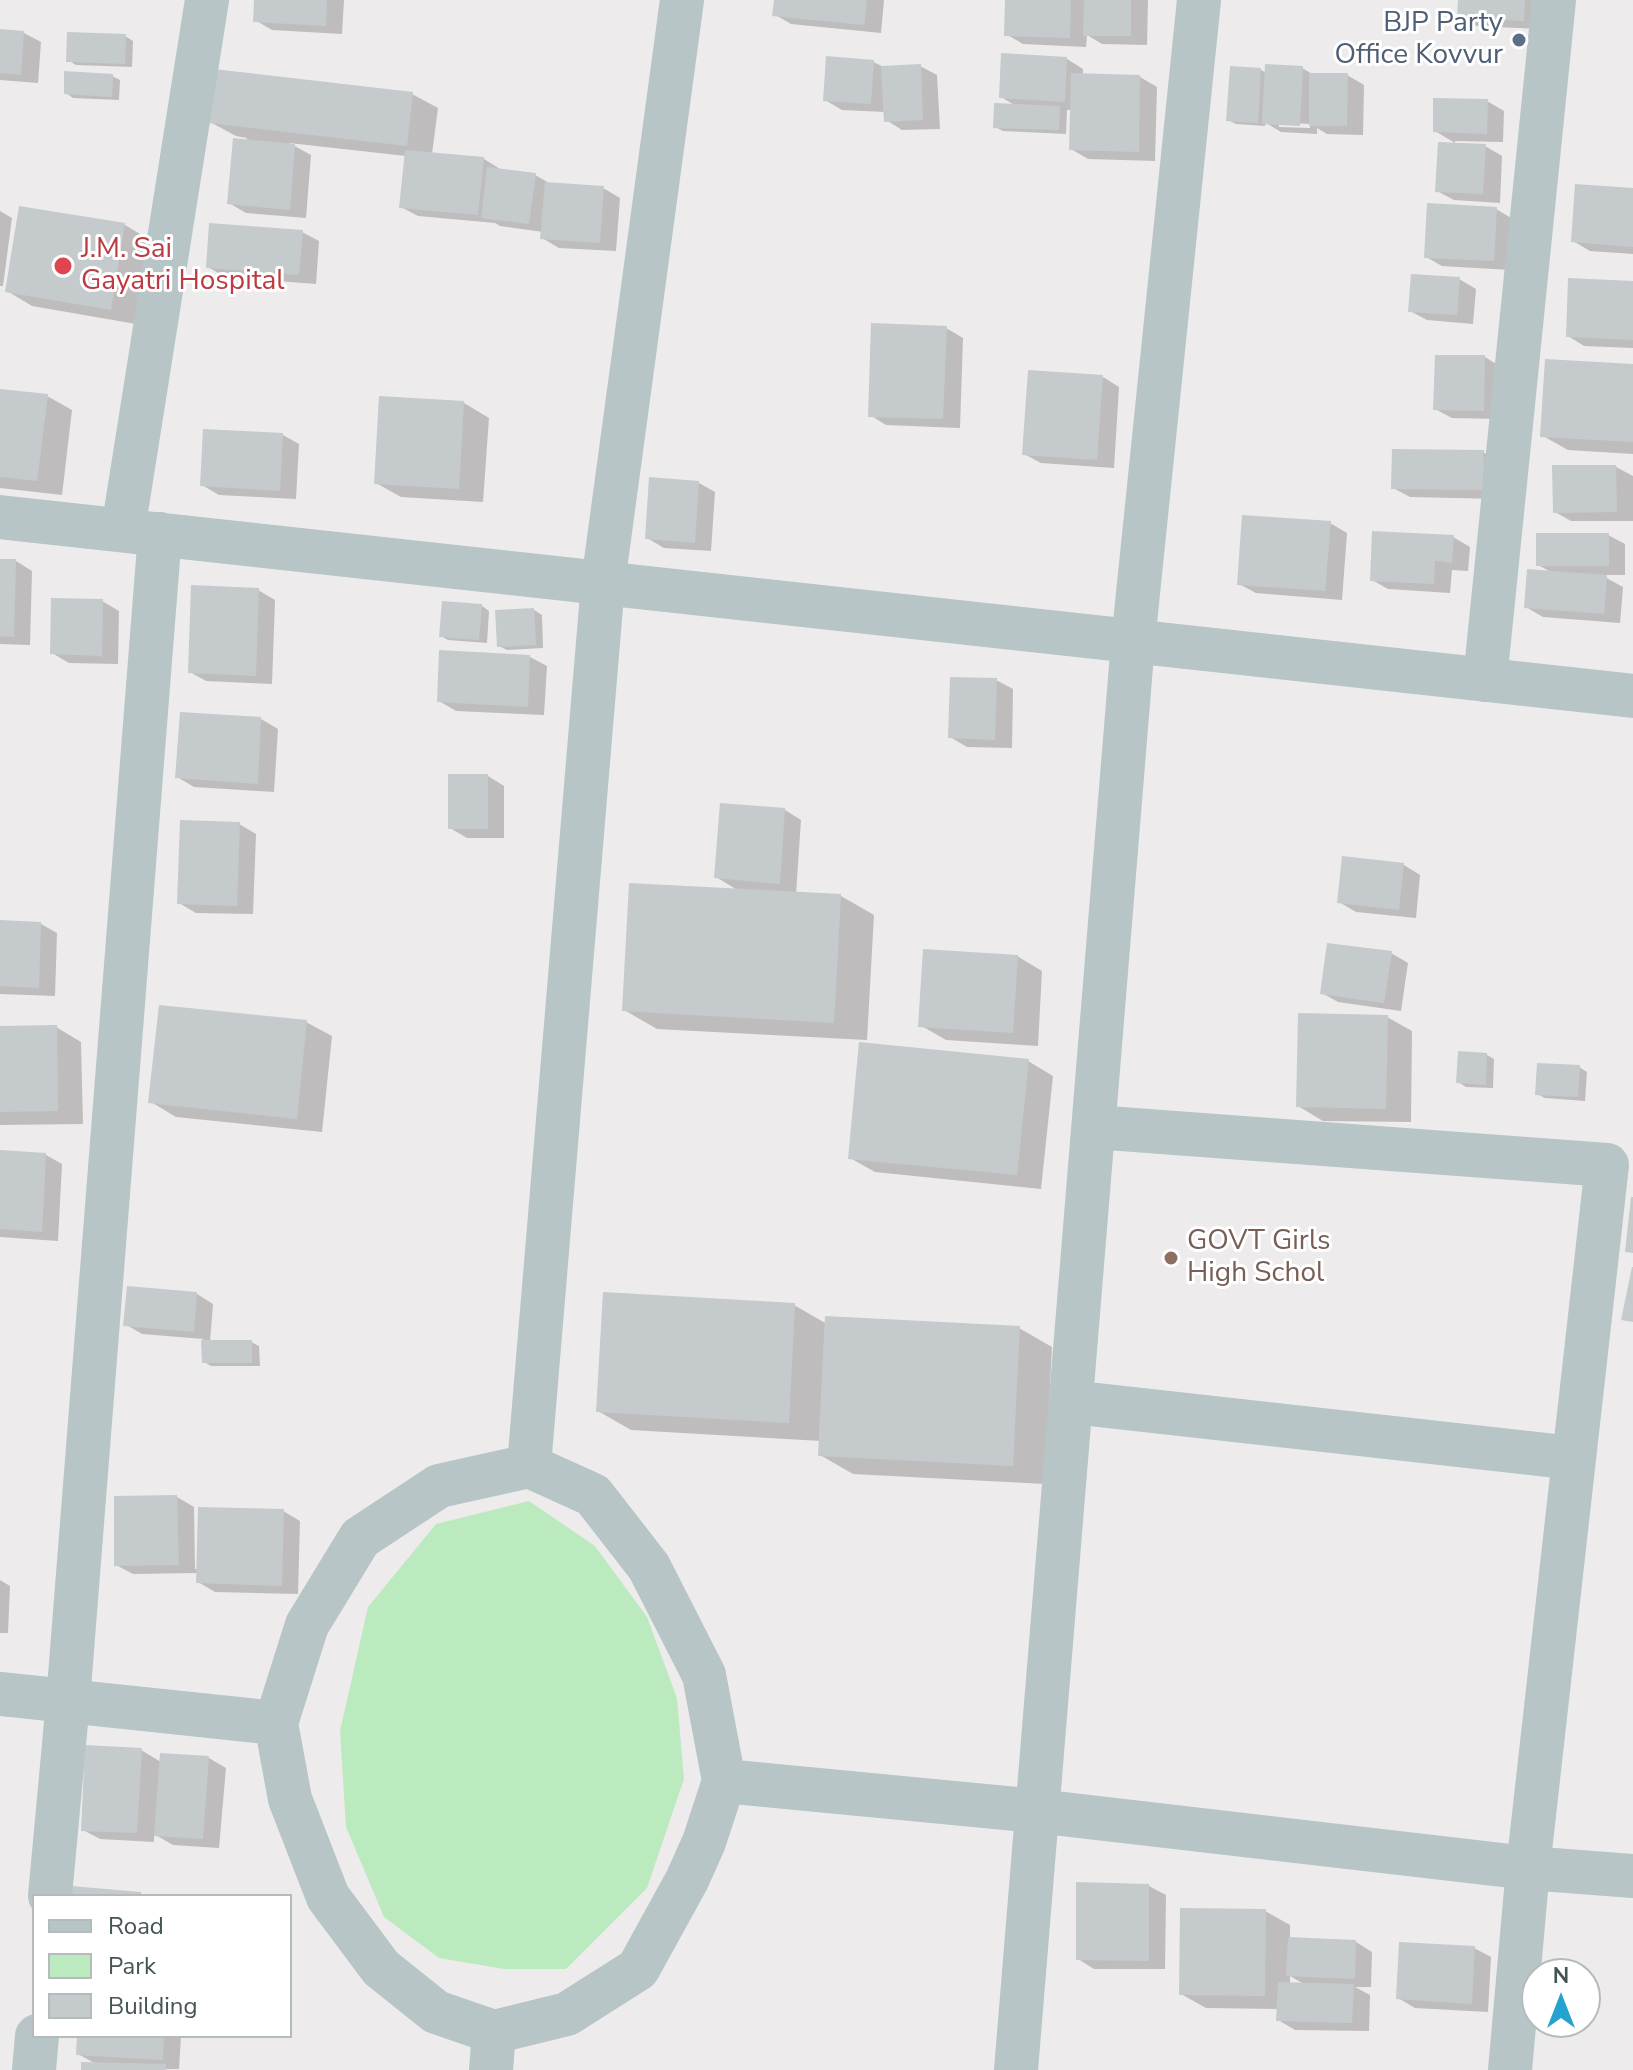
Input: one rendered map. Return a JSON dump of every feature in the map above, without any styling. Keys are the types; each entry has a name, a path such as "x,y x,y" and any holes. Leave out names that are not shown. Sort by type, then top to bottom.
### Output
{"street":[{"path":"50,1894 68,1701 142,532 207,0"},
{"path":"529,1466 603,583 682,0"},
{"path":"1016,2070 1133,642 1199,0"},
{"path":"1485,680 1554,0"},
{"path":"0,517 1633,696"},
{"path":"1094,1127 1607,1165 1528,1868 1510,2070"},
{"path":"1071,1402 1574,1458"},
{"path":"529,1466 593,1495 649,1567 704,1675 724,1781 704,1842 687,1880 638,1969 567,2014 493,2051 436,2012 381,1968 328,1897 290,1799 276,1723 307,1625 360,1538 439,1486 529,1466"},
{"path":"0,1694 276,1723"},
{"path":"724,1781 1037,1811 1528,1868 1633,1876"},
{"path":"34,2070 37,2038"}],"green space":[{"path":"529,1501 595,1546 647,1617 677,1698 684,1779 647,1888 566,1969 504,1969 439,1958 384,1917 346,1827 340,1731 368,1607 436,1524"}],"building":[{"path":"254,0 327,0 326,26 253,22"},
{"path":"774,0 867,0 864,25 772,16"},
{"path":"1005,0 1071,0 1070,38 1004,36"},
{"path":"1084,0 1131,0 1131,36 1083,36"},
{"path":"1458,0 1525,0 1524,21 1457,18"},
{"path":"0,29 24,31 21,75 0,73"},
{"path":"67,32 126,34 125,64 66,62"},
{"path":"1001,53 1067,57 1065,102 999,98"},
{"path":"826,56 874,60 871,104 823,101"},
{"path":"921,64 923,120 884,122 881,66"},
{"path":"1265,64 1303,66 1300,126 1262,124"},
{"path":"1230,66 1261,68 1258,123 1226,121"},
{"path":"214,69 413,92 407,146 208,123"},
{"path":"64,71 113,74 112,97 64,94"},
{"path":"1071,73 1140,75 1139,152 1069,150"},
{"path":"1309,73 1348,73 1347,126 1309,126"},
{"path":"1433,98 1488,99 1487,134 1433,132"},
{"path":"994,103 1060,106 1059,130 993,128"},
{"path":"233,138 295,144 290,210 227,204"},
{"path":"1438,142 1486,144 1483,194 1435,192"},
{"path":"405,150 484,157 478,215 399,208"},
{"path":"487,167 536,173 529,224 481,218"},
{"path":"545,182 604,186 600,243 540,239"},
{"path":"1575,184 1633,188 1633,247 1571,242"},
{"path":"1427,203 1497,207 1494,261 1424,258"},
{"path":"19,206 125,223 111,310 5,292"},
{"path":"209,223 303,230 299,275 206,268"},
{"path":"1411,274 1460,277 1457,315 1408,312"},
{"path":"1568,278 1633,281 1633,340 1566,337"},
{"path":"871,323 947,326 943,419 868,417"},
{"path":"1435,355 1485,355 1484,411 1433,410"},
{"path":"1545,359 1633,364 1633,442 1540,437"},
{"path":"1028,370 1103,375 1097,460 1022,455"},
{"path":"0,389 48,394 37,481 0,477"},
{"path":"379,396 464,401 459,489 374,484"},
{"path":"203,429 283,433 280,491 200,486"},
{"path":"1392,449 1484,450 1483,490 1391,489"},
{"path":"1552,465 1616,465 1617,512 1553,513"},
{"path":"649,477 699,481 695,543 645,539"},
{"path":"1242,515 1331,521 1325,591 1237,585"},
{"path":"1372,531 1454,535 1452,563 1435,561 1434,584 1370,581"},
{"path":"1536,533 1609,533 1609,566 1536,566"},
{"path":"0,559 16,559 14,637 0,636"},
{"path":"1527,569 1607,575 1604,614 1524,608"},
{"path":"191,585 259,588 256,676 188,673"},
{"path":"51,598 103,599 102,656 50,654"},
{"path":"442,601 482,604 479,640 439,637"},
{"path":"534,608 536,645 497,647 495,610"},
{"path":"439,650 530,655 528,707 437,702"},
{"path":"950,677 997,678 995,740 948,738"},
{"path":"180,712 261,717 258,784 175,778"},
{"path":"448,774 488,774 488,829 448,829"},
{"path":"720,803 785,808 780,884 714,878"},
{"path":"180,820 240,822 237,906 177,904"},
{"path":"1342,856 1404,863 1399,910 1337,903"},
{"path":"629,883 841,894 834,1023 622,1011"},
{"path":"0,920 41,922 39,988 0,986"},
{"path":"1327,943 1392,951 1384,1003 1320,994"},
{"path":"923,949 1018,955 1013,1033 918,1027"},
{"path":"159,1005 307,1020 297,1119 148,1103"},
{"path":"1298,1013 1388,1015 1386,1109 1296,1107"},
{"path":"57,1025 58,1111 0,1112 0,1026"},
{"path":"859,1042 1029,1059 1017,1175 848,1159"},
{"path":"1458,1051 1487,1053 1486,1085 1456,1083"},
{"path":"1537,1063 1580,1065 1578,1097 1535,1095"},
{"path":"0,1150 46,1153 42,1232 0,1229"},
{"path":"1633,1197 1633,1253 1625,1252"},
{"path":"1633,1267 1633,1322 1621,1320"},
{"path":"127,1286 197,1292 194,1332 123,1326"},
{"path":"603,1292 795,1303 789,1423 596,1412"},
{"path":"825,1316 1020,1326 1013,1466 818,1456"},
{"path":"201,1340 252,1340 252,1363 202,1363"},
{"path":"177,1495 179,1565 114,1566 114,1496"},
{"path":"198,1507 284,1509 282,1586 196,1583"},
{"path":"85,1745 142,1748 137,1833 81,1831"},
{"path":"160,1753 209,1756 203,1839 154,1836"},
{"path":"1076,1882 1149,1884 1149,1961 1076,1960"},
{"path":"71,1886 141,1892 141,1894 71,1894"},
{"path":"1180,1908 1266,1909 1265,1996 1179,1995"},
{"path":"1288,1937 1356,1940 1355,1979 1286,1976"},
{"path":"1399,1942 1475,1946 1472,2004 1396,1999"},
{"path":"1278,1982 1354,1984 1352,2023 1276,2021"},
{"path":"77,2038 164,2038 163,2060 76,2055"},
{"path":"81,2062 166,2064 166,2070 81,2070"}],"place":[{"name":"BJP Party Office Kovvur","path":"1519,40"},
{"name":"J.M. Sai Gayatri Hospital","path":"63,266"},
{"name":"GOVT Girls High Schol","path":"1171,1258"}]}
